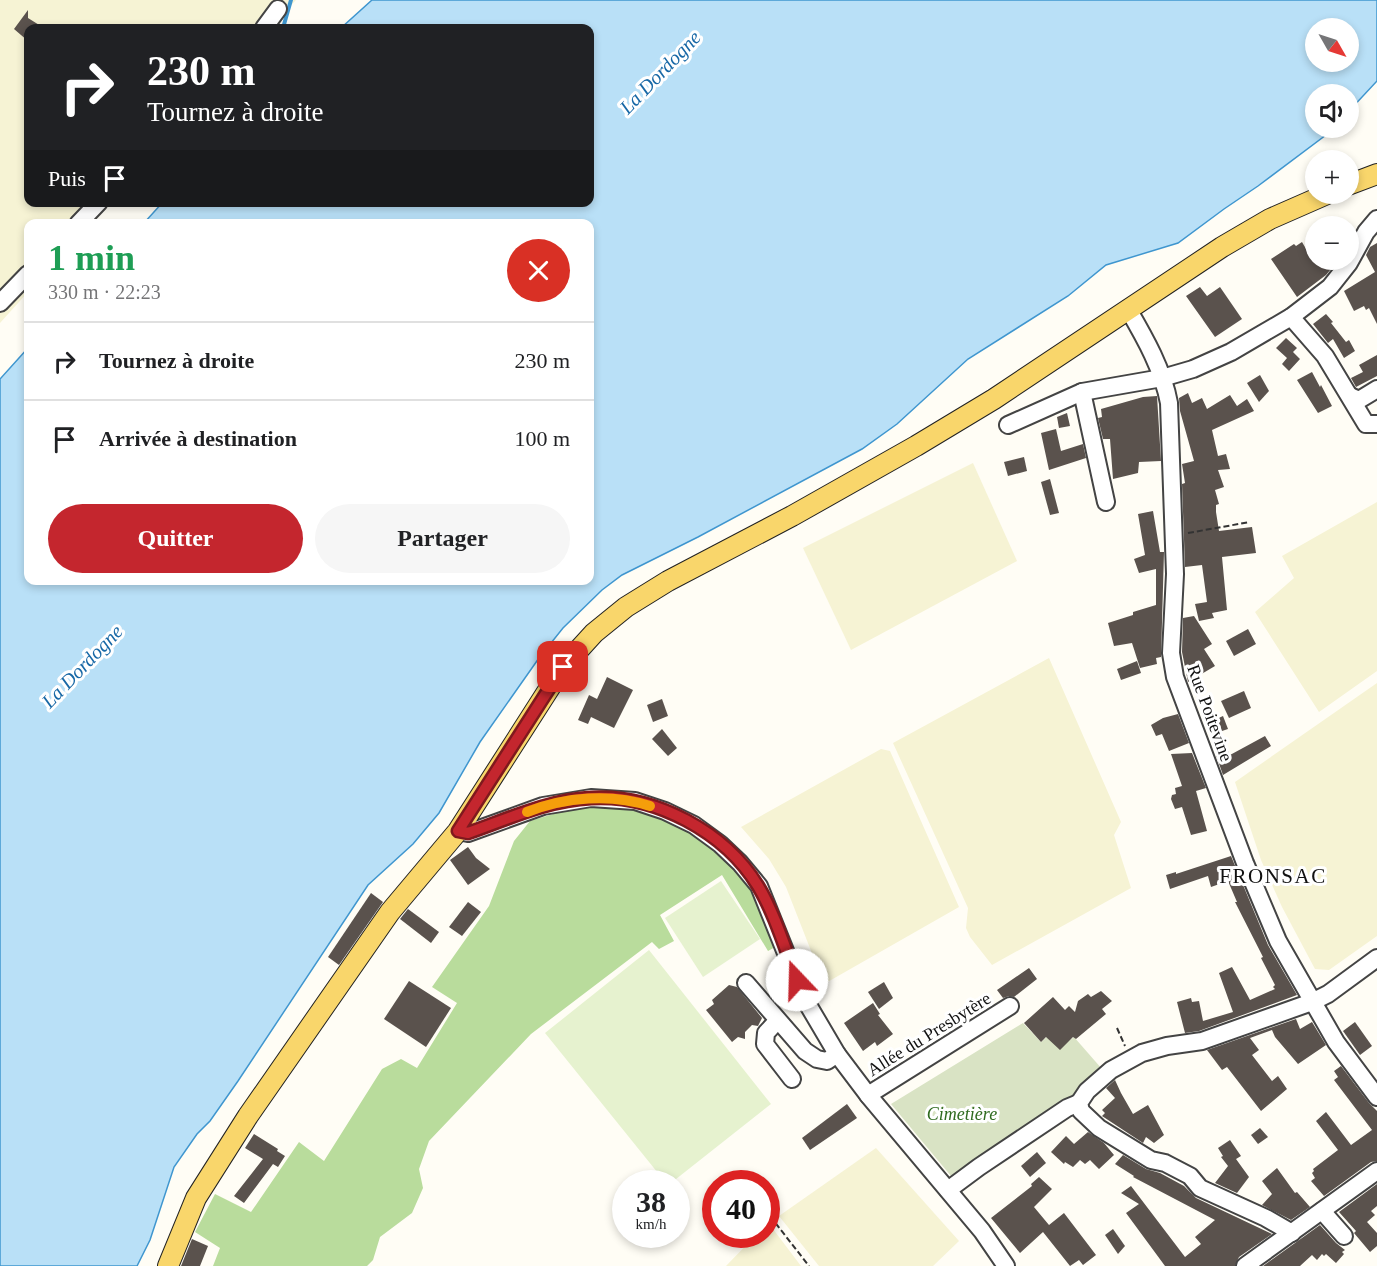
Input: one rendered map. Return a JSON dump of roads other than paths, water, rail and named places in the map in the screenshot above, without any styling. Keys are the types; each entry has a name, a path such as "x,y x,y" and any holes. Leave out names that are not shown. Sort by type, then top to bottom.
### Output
{"main road":[{"path":"1359,181 1377,174"},
{"path":"168,1266 196,1198 225,1150 390,912 458,831 563,667 594,633 626,607 668,581 792,516 994,399 1222,247 1270,219 1305,204"}],"street":[{"path":"267,24 278,9"},
{"path":"83,219 94,207"},
{"path":"1008,425 1082,392 1162,378 1193,369 1231,352 1291,317 1330,287 1349,263 1366,232 1377,219"},
{"path":"0,303 24,278"},
{"name":"Rue Poitevine","path":"1128,309 1148,345 1162,378 1169,403 1175,574 1172,666 1249,873 1278,941 1336,1042 1377,1097"},
{"path":"1291,317 1325,356 1366,424 1377,424"},
{"path":"1350,396 1359,400 1377,389"},
{"path":"1082,392 1106,502"},
{"path":"458,831 468,833 543,806 591,798 635,801 665,811 694,825 720,844 759,886 804,998 837,1054 868,1095 948,1190 1006,1266"},
{"path":"948,1190 988,1160 1067,1108 1079,1103 1087,1091 1111,1070 1142,1053 1167,1046 1202,1041 1312,1002 1328,994 1377,958"},
{"path":"746,983 805,1051 817,1059 827,1061 837,1054"},
{"name":"Allée du Presbytère","path":"868,1095 1010,1006"},
{"path":"777,1021 766,1033 765,1044 792,1079"},
{"path":"1079,1103 1081,1111 1099,1128 1152,1160 1165,1163 1190,1176 1200,1188 1266,1218 1292,1233"},
{"path":"1245,1266 1377,1171"},
{"path":"1322,1211 1344,1236"}],"water":[{"name":"La Dordogne","path":"372,0 1377,0 1377,81 1359,100 1359,84 1305,84 1305,138 1322,138 1178,243 1106,265 1068,296 968,359 897,424 862,449 622,575 602,590 563,628 480,742 439,813 413,844 368,885 238,1081 174,1167 150,1240 137,1266 0,1266 0,379 24,352 24,585 594,585 594,219 148,219 158,207 594,207 594,24 345,24"}],"waterway":[{"path":"284,24 291,0"}],"district":[{"name":"FRONSAC","path":"1273,876"}],"park label":[{"name":"Cimetière","path":"962,1114"}]}
